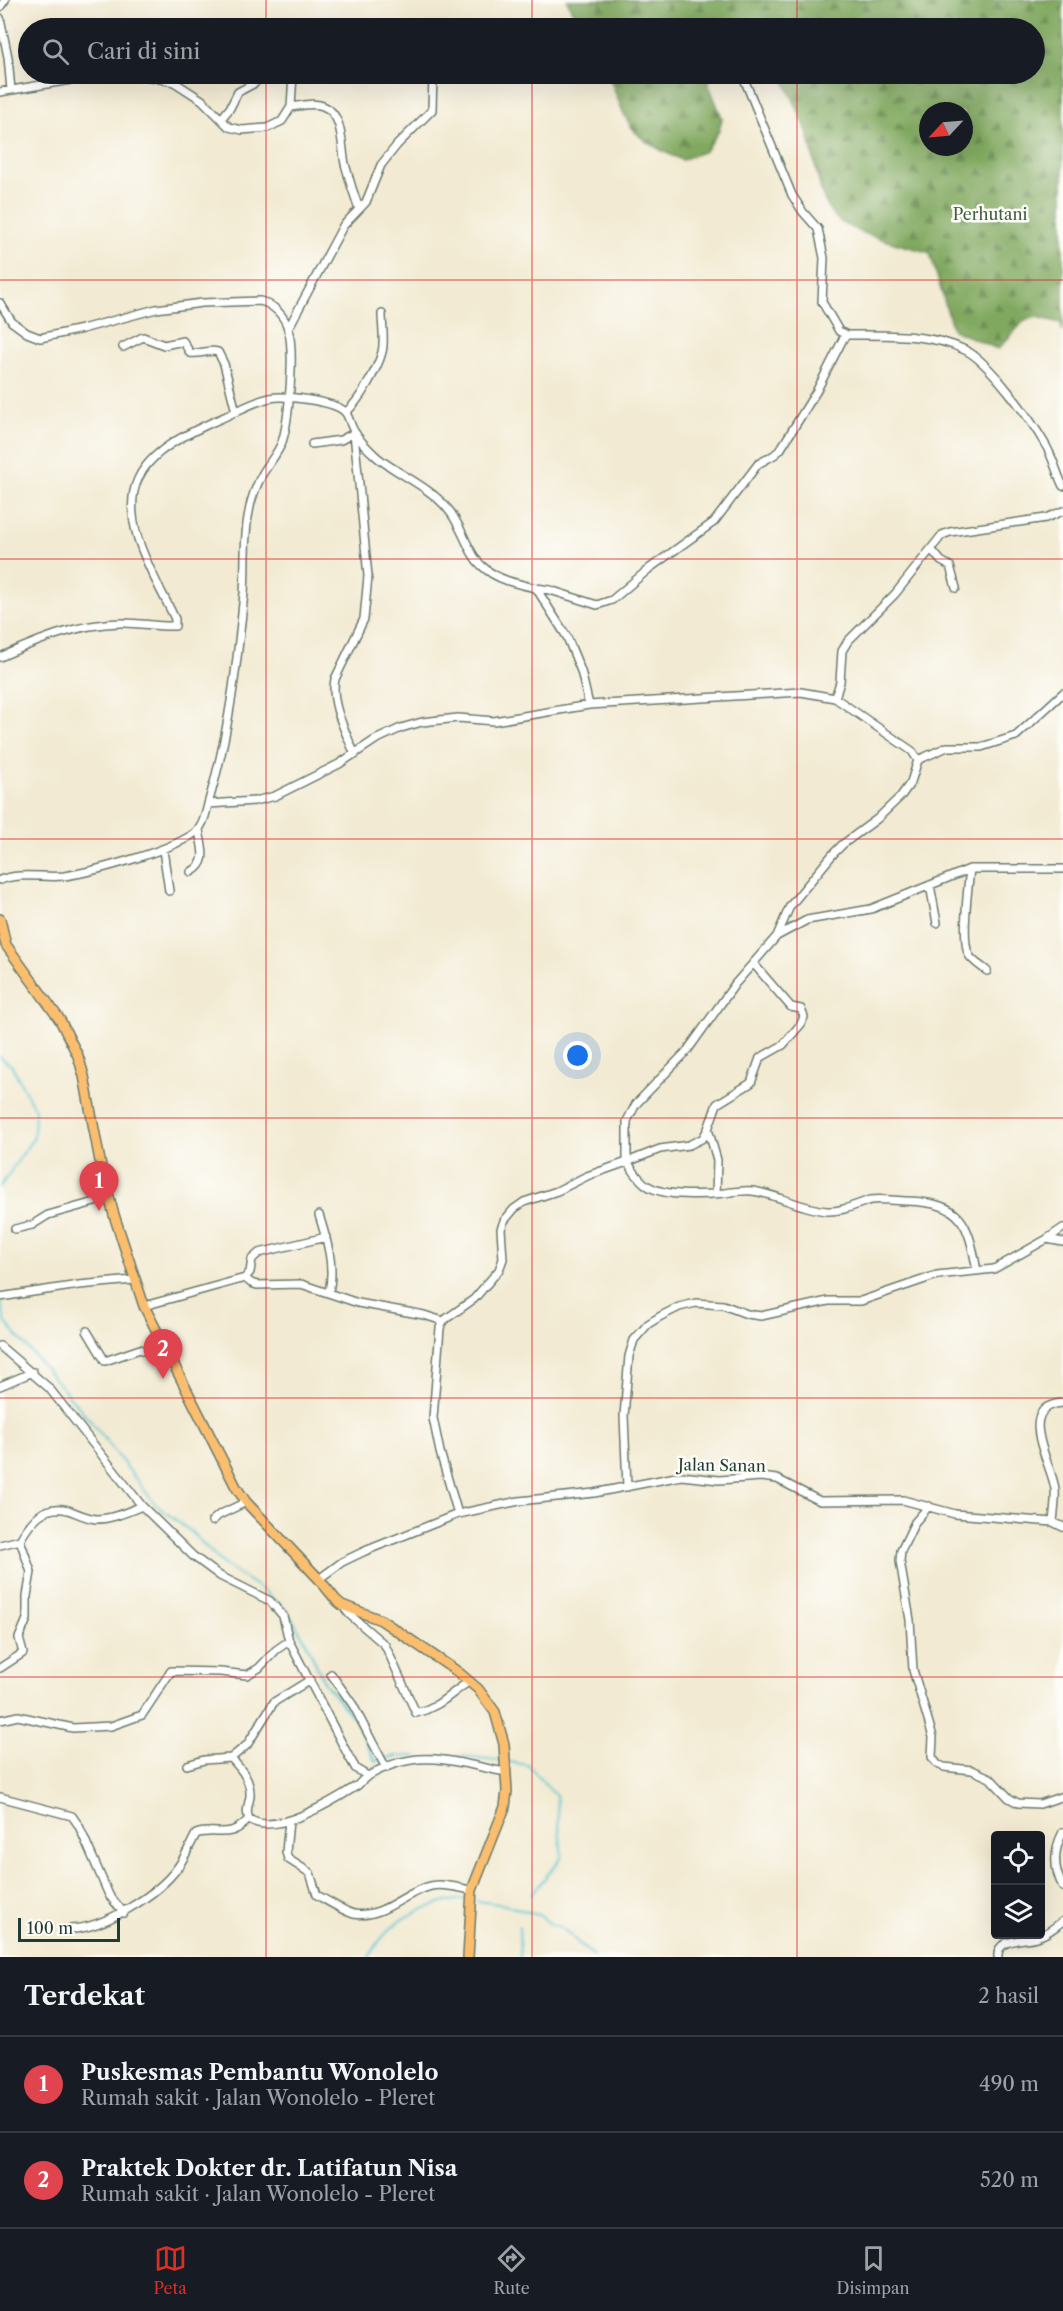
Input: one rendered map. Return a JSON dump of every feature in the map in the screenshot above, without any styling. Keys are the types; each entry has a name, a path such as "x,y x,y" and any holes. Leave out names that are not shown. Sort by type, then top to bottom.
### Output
{"main road":[{"path":"0,919 3,945 55,1012 78,1056 109,1198 134,1280 167,1355 246,1502 342,1605 381,1620 470,1681 495,1712 504,1744 505,1807 472,1890 468,1957"}],"street":[{"path":"0,7 5,0"},
{"path":"0,18 8,57 11,90"},
{"path":"0,92 47,84"},
{"path":"177,84 202,100 229,127 242,130 256,130 282,121 291,108 292,84"},
{"path":"221,119 238,92 253,84"},
{"path":"288,329 343,226 366,202 377,172 386,158 432,110 433,84"},
{"path":"746,84 792,195 818,229 824,258 822,302 839,331 847,335 897,335 949,344 976,356 990,369 1045,445 1063,486"},
{"path":"291,108 316,104 324,106 333,114 340,133 345,162 358,209"},
{"path":"0,303 12,322 27,333 40,338 156,309 202,303 260,301 268,303 276,310 288,329 291,371 282,444 262,476 249,510 244,546 244,590 236,676 218,773 199,829 203,862 200,867 190,872"},
{"path":"346,412 359,399 381,355 382,314"},
{"path":"354,433 366,448 390,467 435,496 448,508 481,566 500,578 603,605 714,522 758,464 780,450 816,392 847,335"},
{"path":"123,346 142,337 164,345 183,341 190,353 213,350 218,352 224,364 236,412"},
{"path":"0,657 56,634 79,628 118,623 175,626 176,619 141,547 134,525 132,504 135,486 144,466 156,454 189,434 272,398 289,398 338,406 346,412 354,433 368,576 364,619 335,679 333,689 335,702 355,755"},
{"path":"312,444 341,440 354,433"},
{"path":"835,698 840,682 842,651 848,641 895,594 942,535 1046,518 1063,511"},
{"path":"931,549 950,566 956,588"},
{"path":"536,588 567,637 581,671 589,705"},
{"path":"208,804 255,801 275,795 355,755 384,736 422,722 458,718 494,721 589,705 801,692 835,698 912,751 918,760"},
{"path":"777,936 790,906 833,854 902,796 911,782 918,760 947,747 981,747 1016,736 1063,693"},
{"path":"0,880 16,876 64,876 163,850 183,841 199,829"},
{"path":"163,850 169,891"},
{"path":"970,869 966,948 971,958 987,971"},
{"path":"977,1271 965,1226 950,1208 939,1204 873,1200 843,1209 826,1211 751,1191 716,1194 657,1190 640,1179 627,1162 627,1121 636,1104 697,1039 753,963 777,936 800,922 871,909 970,869 1063,869"},
{"path":"930,885 937,923"},
{"path":"458,1514 433,1418 440,1328 443,1321 474,1299 500,1270 501,1229 513,1209 524,1202 557,1191 587,1176 660,1149 697,1142 708,1129 717,1104 751,1083 759,1058 783,1045 801,1024 804,1017 801,1009 791,1007 753,963"},
{"path":"708,1129 717,1160 716,1194"},
{"path":"15,1229 32,1225 48,1215 109,1198"},
{"path":"319,1215 326,1237 332,1273 329,1292"},
{"path":"627,1487 624,1416 629,1356 634,1340 648,1324 661,1316 679,1307 696,1303 710,1302 761,1316 828,1301 861,1301 937,1275 994,1269 1063,1228"},
{"path":"144,1306 245,1278 250,1272 252,1259 259,1253 326,1237"},
{"path":"1047,1239 1063,1242"},
{"path":"245,1278 257,1285 301,1284 358,1302 443,1321"},
{"path":"3,1298 53,1289 134,1280"},
{"path":"87,1331 105,1361 140,1349 156,1356 167,1355"},
{"path":"0,1346 33,1372 65,1407 142,1506 207,1567 270,1601 283,1616 289,1641 354,1765 362,1774 368,1776"},
{"path":"0,1386 33,1372"},
{"path":"1053,1522 1056,1491 1037,1426 1044,1410 1054,1403 1063,1403"},
{"name":"Jalan Sanan","path":"319,1579 342,1562 365,1551 458,1514 519,1501 627,1487 681,1476 719,1480 761,1477 785,1482 807,1496 820,1501 903,1500 955,1514 1053,1522 1063,1527"},
{"path":"212,1521 219,1515 246,1502"},
{"path":"0,1545 20,1540 31,1522 49,1510 66,1510 96,1519 119,1515 142,1506"},
{"path":"929,1506 915,1522 906,1539 900,1561 910,1620 913,1670 933,1737 932,1757 937,1764 944,1767 972,1770 990,1778 1009,1798 1018,1803 1040,1804 1063,1796"},
{"path":"0,1668 23,1653 19,1638 27,1619 27,1596 31,1572 20,1540"},
{"path":"342,1605 385,1645 416,1713 443,1703 457,1689 470,1681"},
{"path":"0,1720 18,1716 73,1728 111,1726 142,1715 171,1671 220,1671 247,1675 259,1668 276,1650 289,1641"},
{"path":"331,1674 353,1705 386,1766"},
{"path":"187,1765 204,1760 231,1758 247,1745 274,1702 310,1680"},
{"path":"231,1758 246,1777 250,1794 246,1809 249,1819 256,1823 268,1824 289,1821 338,1796 386,1766 410,1760 423,1759 506,1770"},
{"path":"0,1797 72,1816 79,1826 109,1895 124,1912"},
{"path":"70,1929 93,1926 124,1912 177,1869 196,1834 202,1832 228,1833 240,1828 249,1819"},
{"path":"289,1821 286,1852 288,1859 310,1874 317,1895 351,1913 371,1914 394,1904 416,1890 432,1885 472,1890"},
{"path":"1063,1832 1054,1862 1063,1887"},
{"path":"998,1957 1001,1946 1026,1938 1042,1936 1063,1922"}],"green space":[{"name":"Perhutani","path":"567,0 1063,0 1063,332 1061,323 1037,317 1025,320 998,349 953,330 930,253 854,229 836,218 825,200 807,132 786,84 1045,84 1045,18 579,18 572,11"},
{"path":"612,84 709,84 722,118 719,131 705,151 682,160 650,144 640,136 632,128"}],"waterway":[{"path":"0,1057 12,1066 35,1110 34,1137 0,1187"},
{"path":"0,1298 5,1322 90,1420 156,1505 190,1531 224,1565 263,1590 288,1612 306,1642 324,1682 355,1720 375,1761 396,1756 417,1756"},
{"path":"437,1756 464,1756 503,1761"},
{"path":"509,1762 528,1765 556,1796 562,1857 531,1895"},
{"path":"369,1957 386,1933 405,1918 434,1905 464,1899"},
{"path":"477,1901 506,1905 541,1916 552,1925 561,1927 594,1957"},
{"path":"519,1926 520,1957"}],"place":[{"name":"Puskesmas Pembantu Wonolelo","path":"99,1211"},
{"name":"Praktek Dokter dr. Latifatun Nisa","path":"163,1379"}]}
